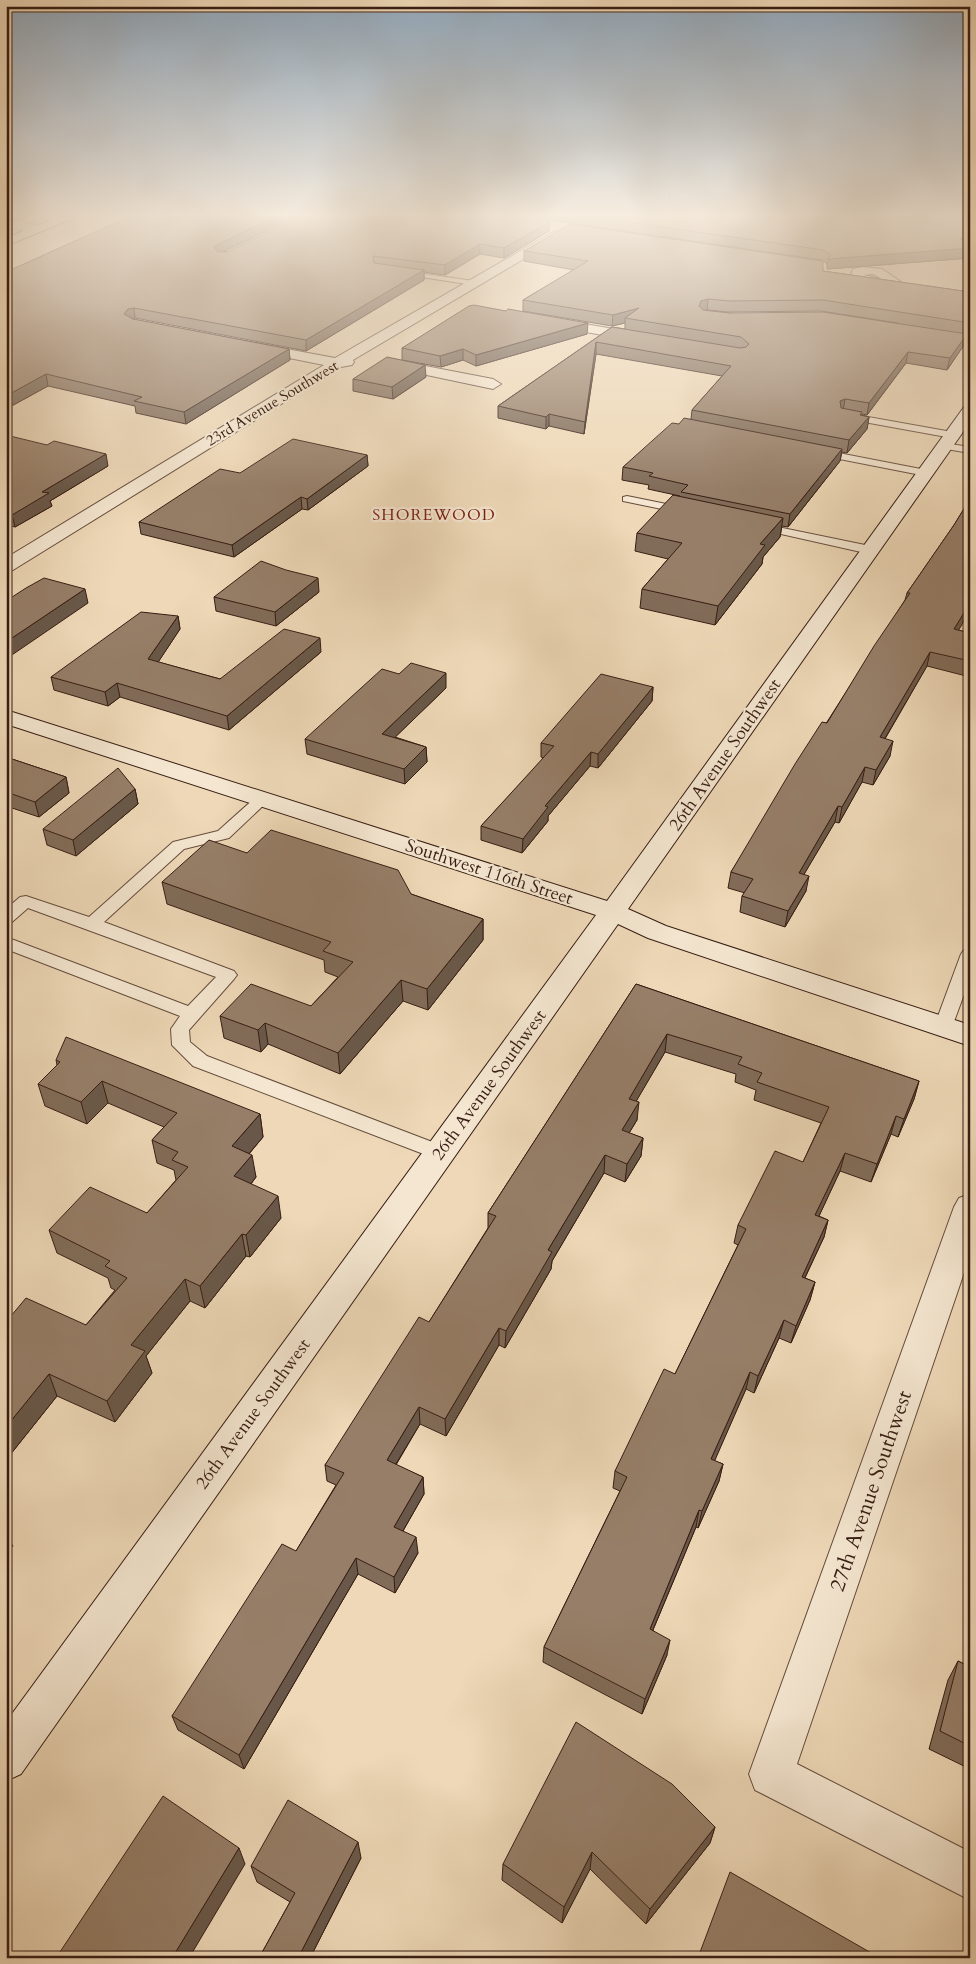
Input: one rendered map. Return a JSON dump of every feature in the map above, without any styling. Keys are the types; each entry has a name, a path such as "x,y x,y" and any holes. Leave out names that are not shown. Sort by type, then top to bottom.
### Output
{"street":[{"name":"23rd Avenue Southwest","path":"6,566 337,363 435,306"},
{"path":"536,319 652,339"},
{"path":"241,344 337,363 372,360 493,384"},
{"name":"26th Avenue Southwest","path":"6,1759 441,1153 970,410"},
{"name":"Southwest 116th Street","path":"6,717 613,912 657,932 970,1036"},
{"name":"27th Avenue Southwest","path":"970,1207 772,1774 970,1877"}],"lane":[{"path":"843,416 948,441 970,450"},
{"path":"803,449 926,473"},
{"path":"628,499 696,513"},
{"path":"744,524 870,550"},
{"path":"92,924 180,845 223,835 262,799"},
{"path":"6,918 26,901 228,975 191,1014 180,1029 181,1046 200,1061 441,1153"},
{"path":"6,943 191,1014"},
{"path":"943,1027 970,954"}],"building":[{"path":"6,306 364,306 306,340 134,308 128,309 124,314 133,319 289,349 184,412 134,401 142,397 46,374 6,396"},
{"path":"469,306 506,311 508,309 588,323 476,355 463,349 440,356 402,348"},
{"path":"557,306 699,306 703,310 729,313 823,312 967,334 950,358 908,352 869,403 845,399 840,401 841,408 862,412 860,415 869,417 849,440 692,410 731,366 596,342 585,422 549,414 546,417 498,406 612,327 740,348 746,347 749,344 741,337 625,318 639,308 613,315"},
{"path":"859,306 970,306 970,323"},
{"path":"387,357 425,365 392,387 353,379"},
{"path":"684,418 842,449 790,514 681,492 688,485 649,476 653,473 623,467 672,423 679,424"},
{"path":"6,435 47,445 54,441 106,454 42,492 49,493 12,515 6,513"},
{"path":"293,439 367,455 307,499 301,497 232,545 139,522 220,469 240,473"},
{"path":"673,495 783,518 760,544 765,545 718,606 642,589 682,543 637,533"},
{"path":"970,499 970,583 965,592 970,593 970,603 954,629 970,633 970,661 930,652 880,737 893,741 876,770 865,767 842,807 838,806 799,873 809,876 788,911 742,896 753,879 731,872 795,764 822,722 827,723 874,646 910,593 907,593"},
{"path":"261,561 318,578 275,612 214,597"},
{"path":"44,578 85,589 6,642 6,601"},
{"path":"141,612 178,616 148,659 220,679 284,629 320,638 227,716 117,683 105,692 51,677"},
{"path":"411,663 446,673 382,734 426,747 404,769 305,739 382,669 399,674"},
{"path":"601,674 653,687 598,754 591,752 545,806 548,807 523,839 481,826 554,746 541,743"},
{"path":"6,757 66,777 35,802 6,792"},
{"path":"118,768 135,789 73,840 43,829"},
{"path":"271,830 398,870 411,894 483,919 427,989 401,980 338,1053 265,1023 258,1030 220,1016 251,984 311,1006 353,962 323,951 331,942 162,882 209,840 247,853"},
{"path":"636,984 919,1081 904,1119 896,1116 877,1164 845,1153 815,1215 828,1220 802,1277 815,1282 796,1326 784,1320 758,1376 750,1372 711,1459 723,1464 702,1511 699,1510 650,1629 670,1640 645,1699 544,1647 627,1477 615,1471 664,1369 675,1374 746,1229 738,1225 775,1151 803,1162 829,1107 757,1082 762,1073 738,1064 742,1057 667,1034 629,1099 639,1102 622,1130 643,1138 627,1164 605,1155 548,1250 552,1252 506,1331 499,1328 445,1419 419,1407 387,1460 423,1477 394,1527 416,1537 394,1577 356,1558 239,1755 172,1716 282,1544 296,1551 344,1473 325,1465 419,1317 429,1322 496,1216 488,1213"},
{"path":"66,1037 260,1114 232,1146 252,1155 234,1176 278,1196 246,1235 242,1234 200,1286 185,1279 131,1345 145,1351 107,1401 49,1374 6,1427 6,1322 26,1298 86,1325 127,1278 105,1266 110,1261 49,1230 90,1187 147,1213 188,1167 172,1160 178,1152 152,1140 177,1113 102,1081 81,1102 38,1084 60,1062 56,1060"},
{"path":"958,1661 970,1667 970,1746 940,1731"},
{"path":"576,1722 672,1784 715,1827 650,1909 592,1852 564,1907 503,1864"},
{"path":"163,1796 239,1848 172,1958 56,1958"},
{"path":"288,1800 358,1842 298,1958 259,1958 295,1893 251,1866"},
{"path":"730,1872 880,1958 704,1958 699,1955"},
{"path":"250,1953 257,1958 247,1958"}],"district":[{"name":"SHOREWOOD","path":"434,515"}]}
